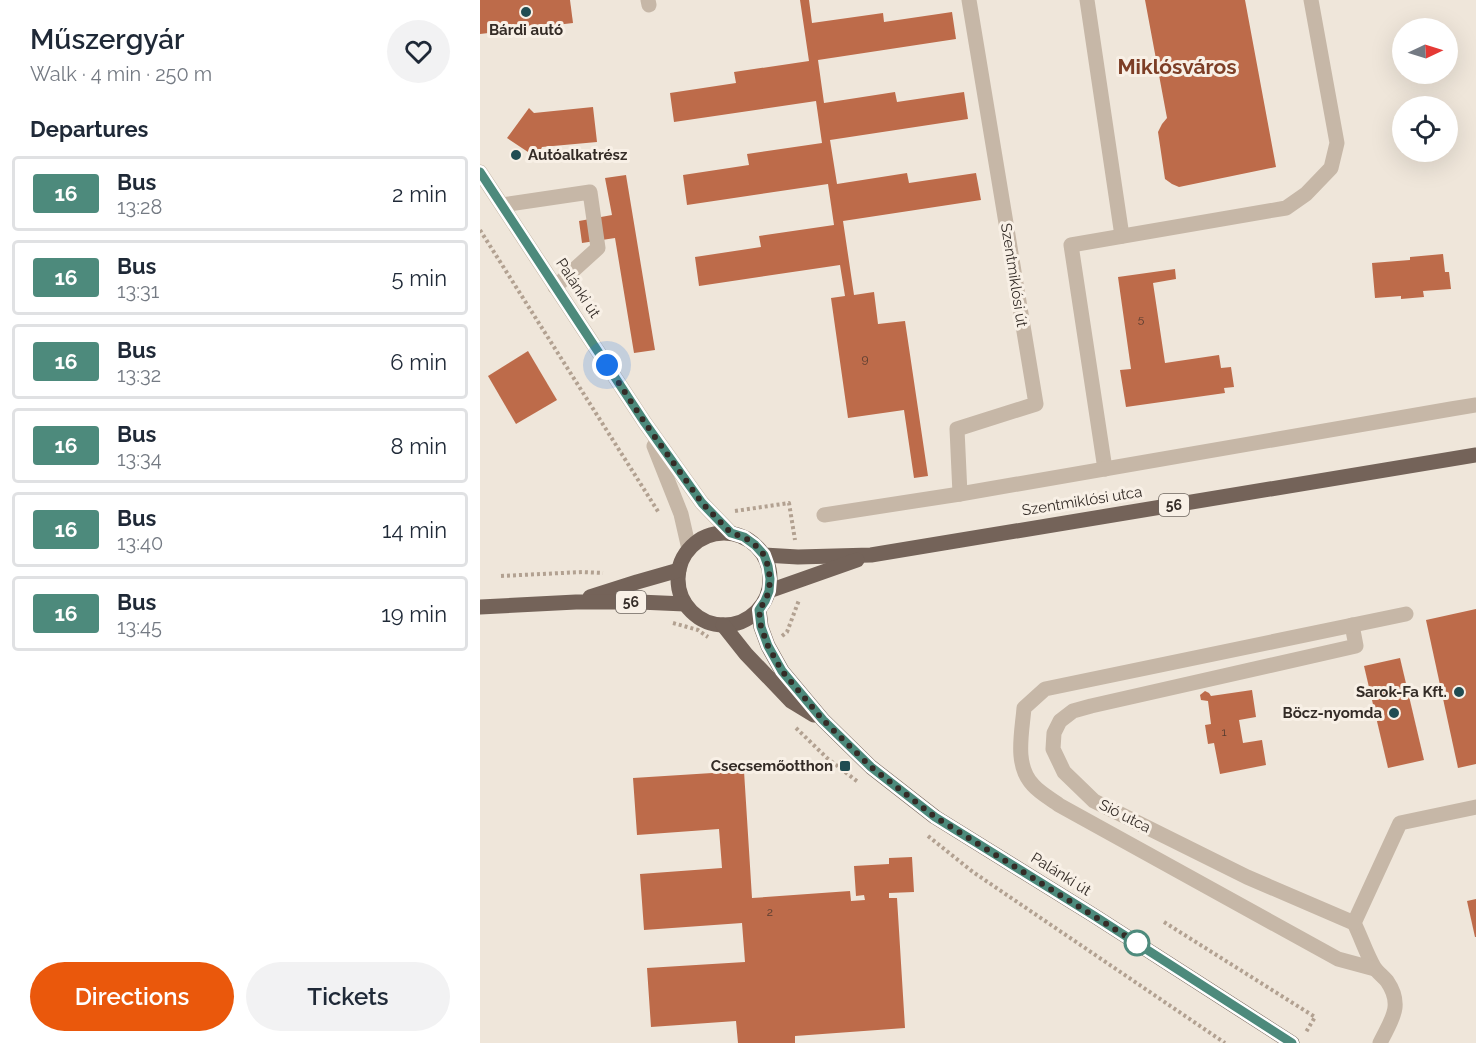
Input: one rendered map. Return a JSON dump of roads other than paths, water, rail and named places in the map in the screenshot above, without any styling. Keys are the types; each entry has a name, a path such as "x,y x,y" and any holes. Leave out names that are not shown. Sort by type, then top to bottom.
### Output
{"main road":[{"name":"Szentmiklósi utca","path":"872,555 1476,455"},
{"path":"719,533 731,533 744,537 764,555 770,579 769,591 759,610 748,619 723,626 708,623 695,615 685,604 678,582 679,570 684,556 697,541 719,533"},
{"name":"56","path":"764,555 798,557 872,555"},
{"name":"56","path":"769,591 872,555"},
{"name":"56","path":"576,602 679,570"},
{"name":"56","path":"480,607 576,602 685,604"},
{"name":"Palánki út","path":"759,610 761,627 768,646 782,671 823,720 871,767 935,817 1299,1039"},
{"name":"Palánki út","path":"723,626 791,701 823,720"}],"street":[{"name":"Szentmiklósi út","path":"960,494 957,429 1036,404 969,0"},
{"path":"1087,0 1122,236"},
{"path":"1105,469 1071,244 1286,208 1306,194 1331,168 1337,143 1311,0"},
{"name":"Palánki út","path":"480,172 645,423 702,503 731,533"},
{"path":"502,205 590,192 598,248 555,287"},
{"path":"824,515 960,494 1476,405"},
{"name":"Palánki út","path":"645,423 681,514 689,549"},
{"path":"1375,969 1338,959 1059,805 1032,784 1021,763 1024,708 1045,689 1406,614"},
{"name":"Sió utca","path":"1352,625 1356,646 1073,711 1060,721 1054,733 1053,749 1064,772 1094,801 1247,877 1354,923"},
{"path":"1380,1043 1392,1022 1395,1008 1394,995 1386,980 1375,969 1354,923 1400,823 1476,807"}],"place":[{"name":"Bárdi autó","path":"526,12"},
{"name":"Autóalkatrész","path":"516,155"},
{"name":"Sarok-Fa Kft.","path":"1459,692"},
{"name":"Böcz-nyomda","path":"1394,713"},
{"name":"Csecsemőotthon","path":"845,766"}],"district":[{"name":"Miklósváros","path":"1177,66"}]}
